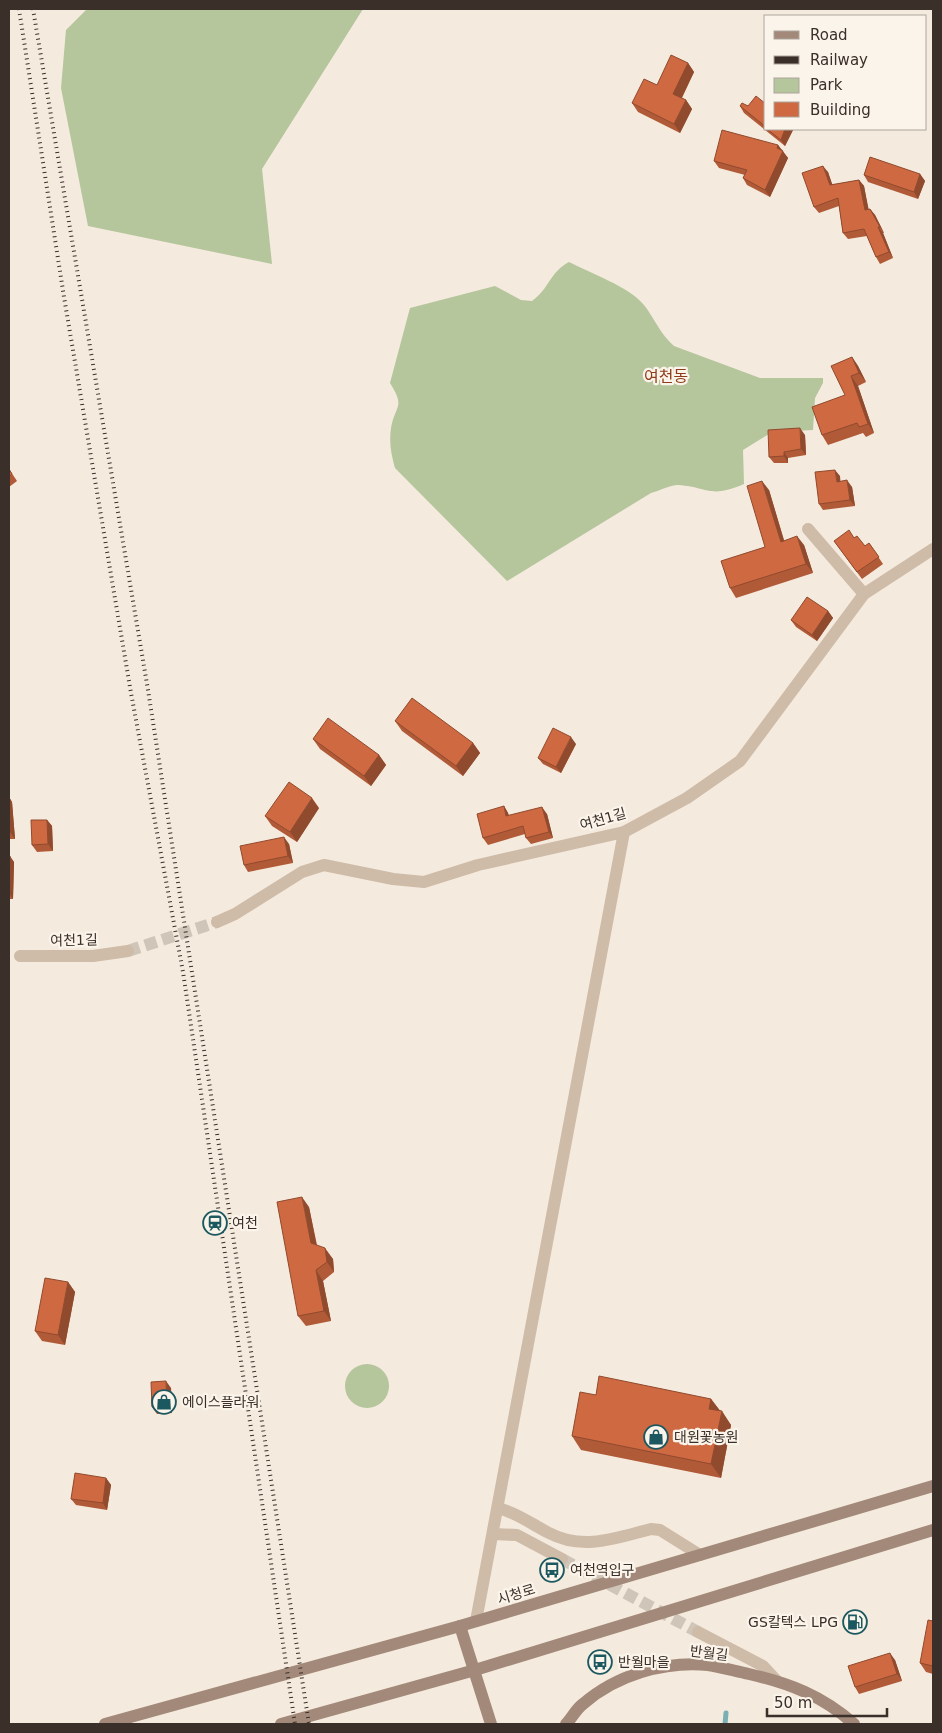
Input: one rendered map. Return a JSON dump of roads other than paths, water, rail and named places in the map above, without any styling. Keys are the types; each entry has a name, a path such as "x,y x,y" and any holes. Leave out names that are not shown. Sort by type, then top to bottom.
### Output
{"street":[{"path":"808,529 864,594"},
{"name":"여천1길","path":"217,922 235,914 302,872 324,865 393,879 424,882 478,865 624,832 687,798 740,761 864,594 933,549"},
{"path":"476,1621 624,832"},
{"name":"여천1길","path":"20,956 93,956 128,951"},
{"name":"시청로","path":"105,1724 460,1626 933,1486"},
{"path":"498,1508 515,1512 566,1541 594,1543 651,1529 660,1530 700,1555"},
{"path":"281,1724 475,1670 933,1530"},
{"path":"493,1534 517,1536 562,1559"},
{"path":"460,1626 491,1724"},
{"path":"698,1632 763,1666 777,1681"},
{"name":"반월길","path":"566,1724 581,1705 594,1694 610,1685 656,1668 677,1665 709,1665 777,1681 804,1690 825,1702 854,1724"}],"waterway":[{"path":"725,1724 726,1713"}],"tunnel":[{"path":"128,951 217,922"},
{"path":"562,1559 698,1632"}],"railway":[{"path":"19,9 64,297 131,693 183,972 295,1724"},
{"path":"33,9 148,690 309,1724"}],"place":[{"name":"여천","path":"215,1223"},
{"name":"에이스플라워","path":"164,1402"},
{"name":"대원꽃농원","path":"656,1437"},
{"name":"여천역입구","path":"552,1570"},
{"name":"GS칼텍스 LPG","path":"855,1622"},
{"name":"반월마을","path":"600,1662"}],"district":[{"name":"여천동","path":"666,376"}]}
